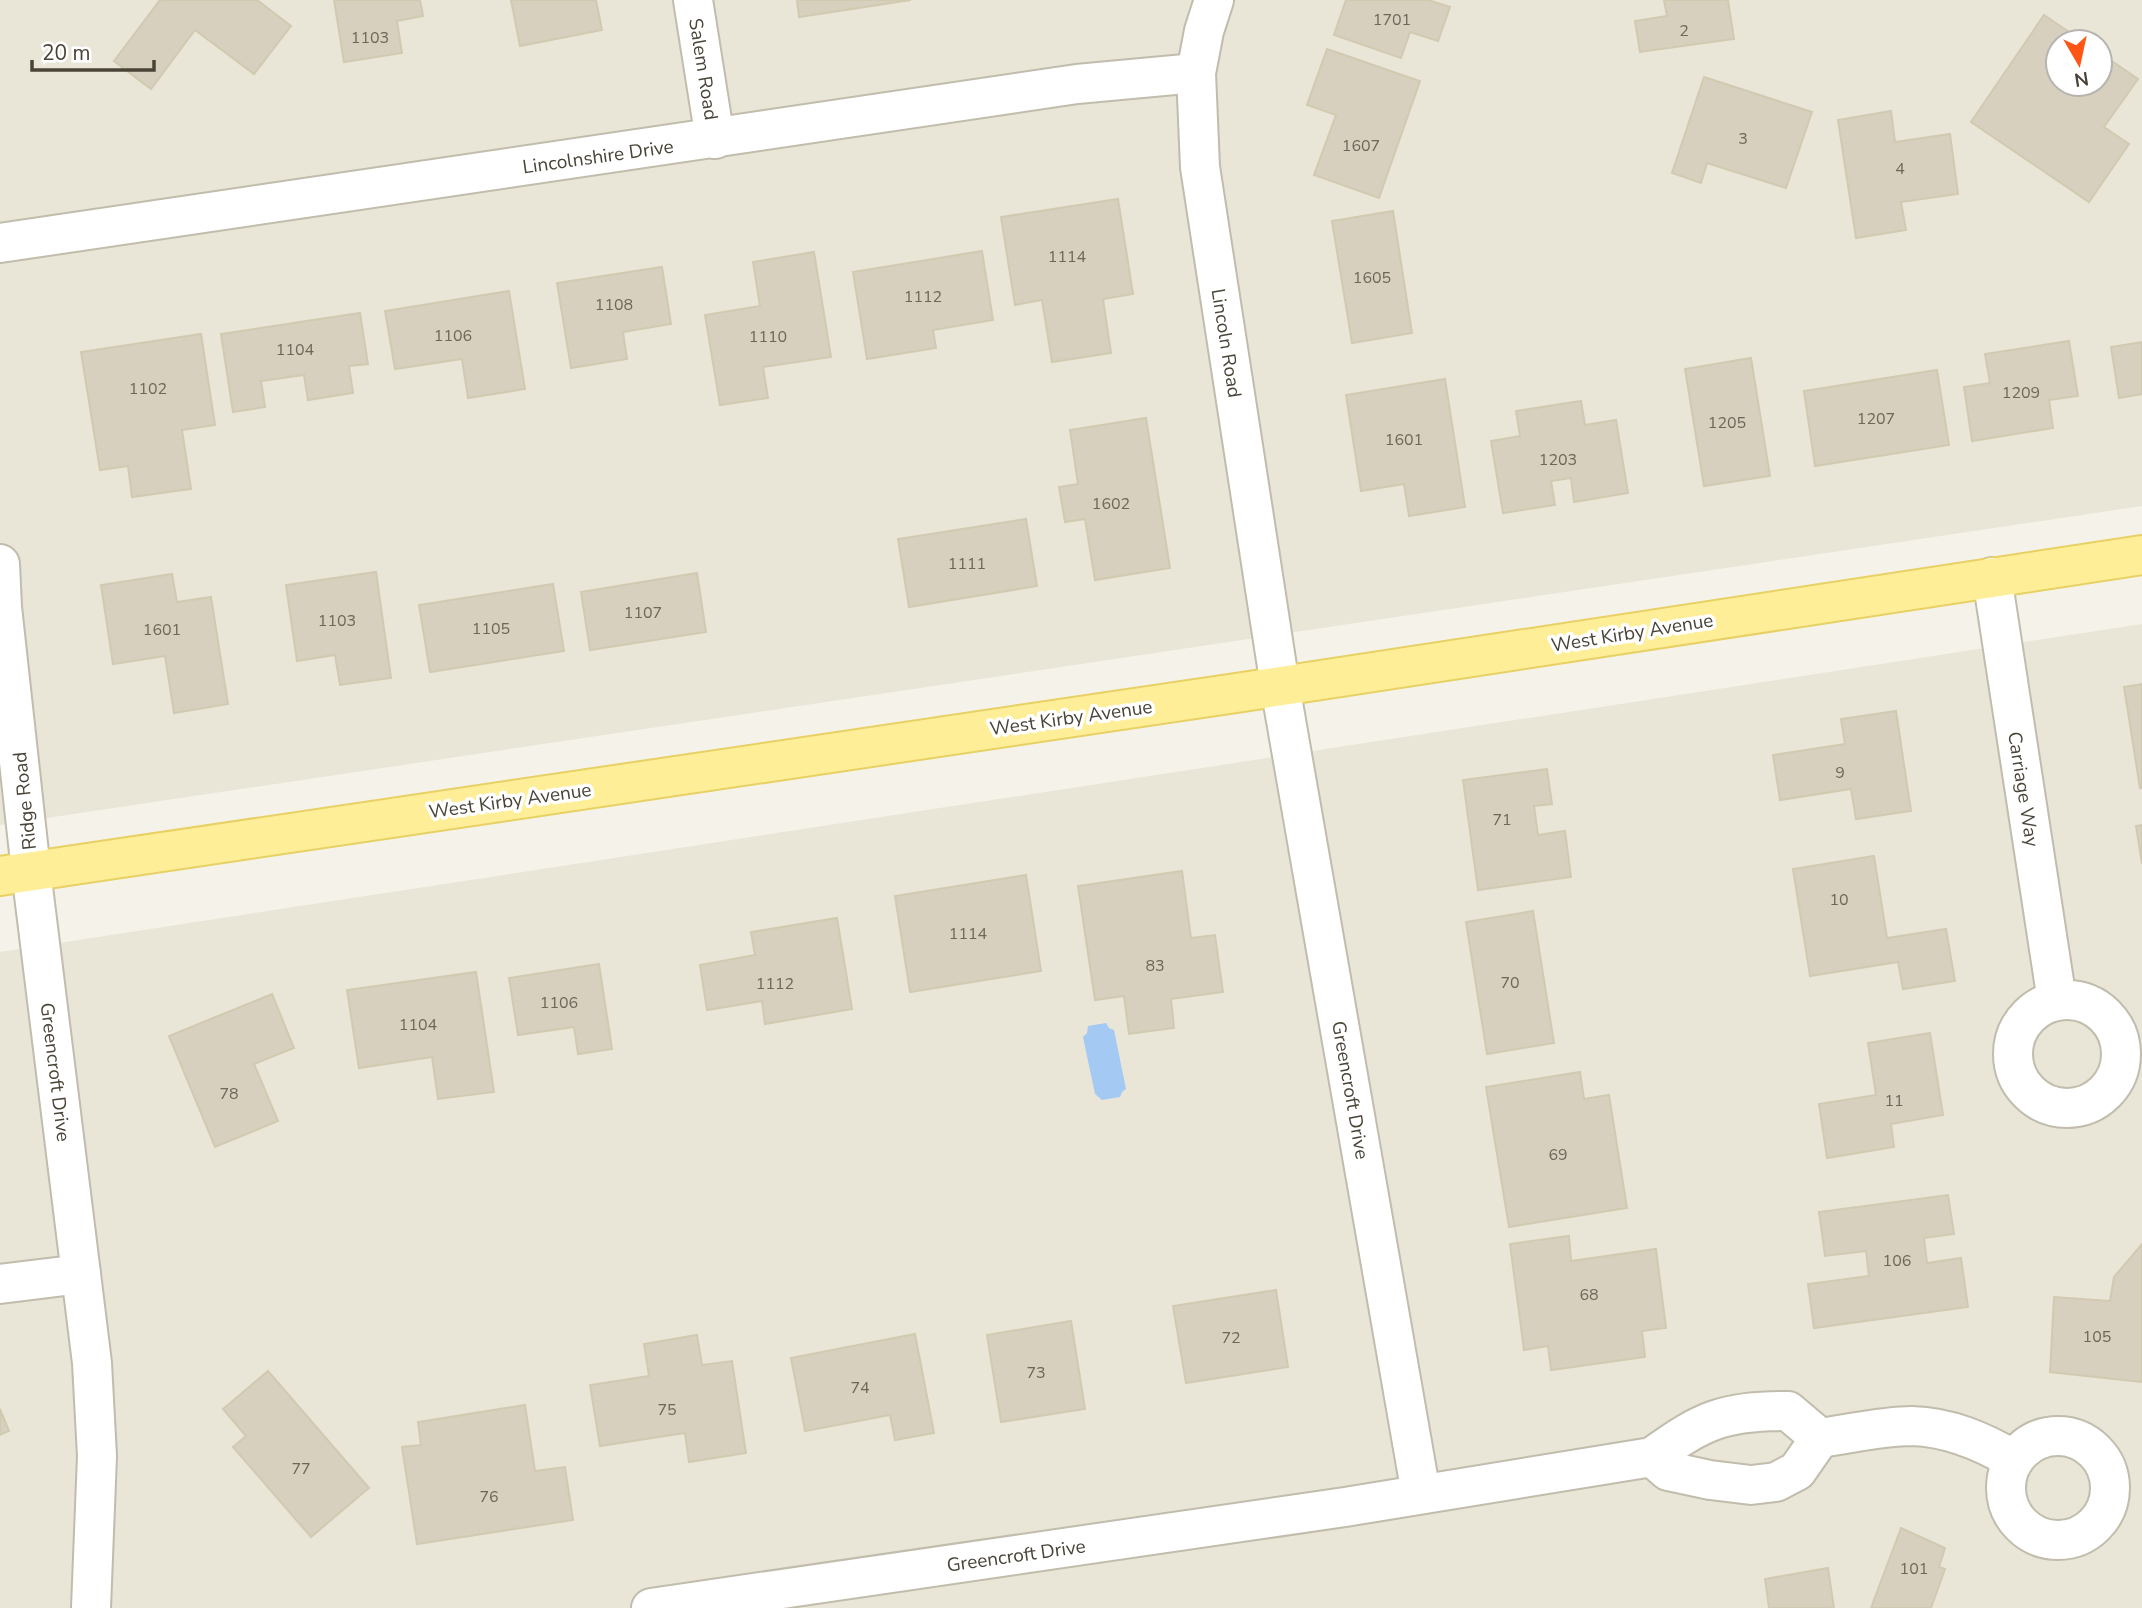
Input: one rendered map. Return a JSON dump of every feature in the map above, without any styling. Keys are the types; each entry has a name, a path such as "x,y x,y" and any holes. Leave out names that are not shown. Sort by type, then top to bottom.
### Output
{"main road":[{"name":"West Kirby Avenue","path":"16,874 2142,555"}],"street":[{"name":"Salem Road","path":"693,0 715,139"},
{"name":"Lincoln Road","path":"1214,0 1204,31 1196,73 1200,167 1280,686"},
{"name":"Lincolnshire Drive","path":"0,243 1077,84 1196,73"},
{"name":"Ridge Road","path":"0,564 16,874"},
{"name":"Carriage Way","path":"1992,577 2057,1001"},
{"name":"Greencroft Drive","path":"1280,686 1421,1494"},
{"name":"Greencroft Drive","path":"16,874 81,1274 92,1363 97,1456 91,1608"},
{"path":"0,1284 81,1274"},
{"name":"Greencroft Drive","path":"651,1608 1345,1507 1651,1457 1686,1432 1718,1417 1753,1411 1787,1411 1820,1438"},
{"path":"1651,1457 1668,1471 1751,1485 1776,1482 1797,1471 1820,1438 1912,1426 1962,1433 2014,1460"}],"shaded area":[{"path":"0,0 2142,0 2142,506 0,825"},
{"path":"2142,624 2142,1608 0,1608 0,952"}],"water":[{"path":"1106,1023 1114,1030 1126,1089 1120,1097 1102,1100 1095,1094 1083,1037 1088,1026"}],"building":[{"path":"160,0 257,0 291,26 254,74 195,30 151,89 114,61"},
{"path":"334,0 420,0 423,16 397,21 402,53 344,62"},
{"path":"511,0 596,0 602,30 520,46"},
{"path":"797,0 911,0 799,17"},
{"path":"1346,0 1428,0 1450,7 1438,41 1410,32 1401,58 1334,35"},
{"path":"1664,0 1728,0 1734,39 1640,52 1635,21 1667,16"},
{"path":"2044,15 2063,28 2044,28 2044,98 2114,98 2114,63 2138,79 2104,127 2129,144 2089,202 1971,122"},
{"path":"1327,49 1420,81 1379,198 1314,175 1336,115 1307,105"},
{"path":"1704,77 1812,112 1786,188 1707,163 1701,183 1672,173"},
{"path":"1891,111 1895,142 1950,134 1958,194 1901,202 1906,230 1856,238 1838,120"},
{"path":"1118,199 1133,294 1103,299 1111,353 1052,362 1042,300 1015,305 1001,217"},
{"path":"1393,211 1412,333 1352,343 1332,221"},
{"path":"982,251 993,320 933,330 936,348 867,359 853,272"},
{"path":"814,252 831,357 763,367 768,398 720,405 705,315 760,306 753,262"},
{"path":"662,267 671,324 623,332 627,359 571,368 557,283"},
{"path":"509,291 525,389 468,398 462,359 395,369 385,311"},
{"path":"360,313 368,364 349,366 353,393 308,400 304,375 261,381 265,407 233,412 221,334"},
{"path":"201,334 215,425 182,430 191,489 132,497 128,466 100,470 81,352"},
{"path":"2069,341 2078,396 2049,400 2053,428 1972,441 1964,387 1990,383 1985,354"},
{"path":"2142,342 2142,394 2119,398 2111,347"},
{"path":"1751,358 1770,476 1704,486 1685,369"},
{"path":"1937,370 1949,445 1815,466 1804,391"},
{"path":"1445,379 1465,507 1409,516 1404,484 1361,491 1346,395"},
{"path":"1581,401 1585,425 1616,420 1628,493 1574,502 1571,478 1551,481 1555,505 1503,513 1491,441 1520,436 1516,411"},
{"path":"1146,418 1170,568 1095,580 1085,519 1065,522 1059,487 1078,484 1070,430"},
{"path":"1026,519 1037,586 909,607 898,539"},
{"path":"376,572 391,678 340,685 335,655 297,661 286,585"},
{"path":"697,573 706,632 590,650 581,592"},
{"path":"172,574 177,602 211,597 228,704 174,713 165,656 113,664 101,585"},
{"path":"553,584 564,651 430,672 419,605"},
{"path":"2142,684 2142,788 2140,788 2124,687"},
{"path":"1896,711 1911,811 1856,819 1851,789 1780,800 1773,755 1845,744 1841,719"},
{"path":"1547,769 1552,804 1534,806 1538,835 1565,831 1571,877 1478,890 1463,780"},
{"path":"2142,825 2142,864 2136,826"},
{"path":"1874,856 1887,938 1946,929 1955,981 1903,989 1898,962 1810,976 1793,869"},
{"path":"1182,871 1191,938 1215,935 1223,992 1171,999 1174,1028 1129,1034 1124,996 1095,1000 1078,886"},
{"path":"1026,875 1041,971 910,992 895,896"},
{"path":"1533,911 1554,1043 1487,1054 1466,922"},
{"path":"837,918 852,1009 765,1024 762,1001 707,1010 700,965 755,955 751,932"},
{"path":"599,964 612,1049 578,1054 574,1027 518,1035 509,978"},
{"path":"476,972 494,1092 438,1099 432,1057 359,1068 347,990"},
{"path":"272,994 294,1048 254,1064 278,1121 215,1147 169,1036"},
{"path":"1930,1033 1943,1115 1891,1124 1894,1147 1827,1158 1819,1104 1876,1095 1868,1043"},
{"path":"1580,1072 1584,1099 1609,1095 1627,1208 1509,1227 1486,1087"},
{"path":"1948,1195 1954,1234 1924,1238 1927,1263 1961,1258 1968,1307 1814,1328 1808,1284 1869,1276 1866,1251 1825,1256 1819,1212"},
{"path":"1569,1236 1571,1261 1656,1249 1666,1328 1642,1331 1645,1357 1551,1370 1548,1346 1524,1350 1510,1244"},
{"path":"2142,1244 2142,1382 2050,1372 2054,1297 2110,1301 2114,1277"},
{"path":"1276,1290 1288,1367 1186,1383 1173,1306"},
{"path":"1071,1321 1085,1409 1001,1422 987,1335"},
{"path":"915,1334 934,1433 895,1440 890,1415 805,1431 791,1358"},
{"path":"697,1335 702,1365 732,1361 746,1453 689,1462 685,1433 600,1446 590,1385 649,1376 644,1344"},
{"path":"268,1371 369,1488 311,1537 233,1447 246,1436 223,1409"},
{"path":"525,1405 535,1471 565,1467 573,1520 417,1544 402,1447 421,1445 418,1422"},
{"path":"0,1409 9,1431 0,1435"},
{"path":"1901,1528 1945,1548 1939,1567 1945,1569 1931,1608 1871,1608"},
{"path":"1828,1568 1834,1608 1769,1608 1765,1579"}]}
